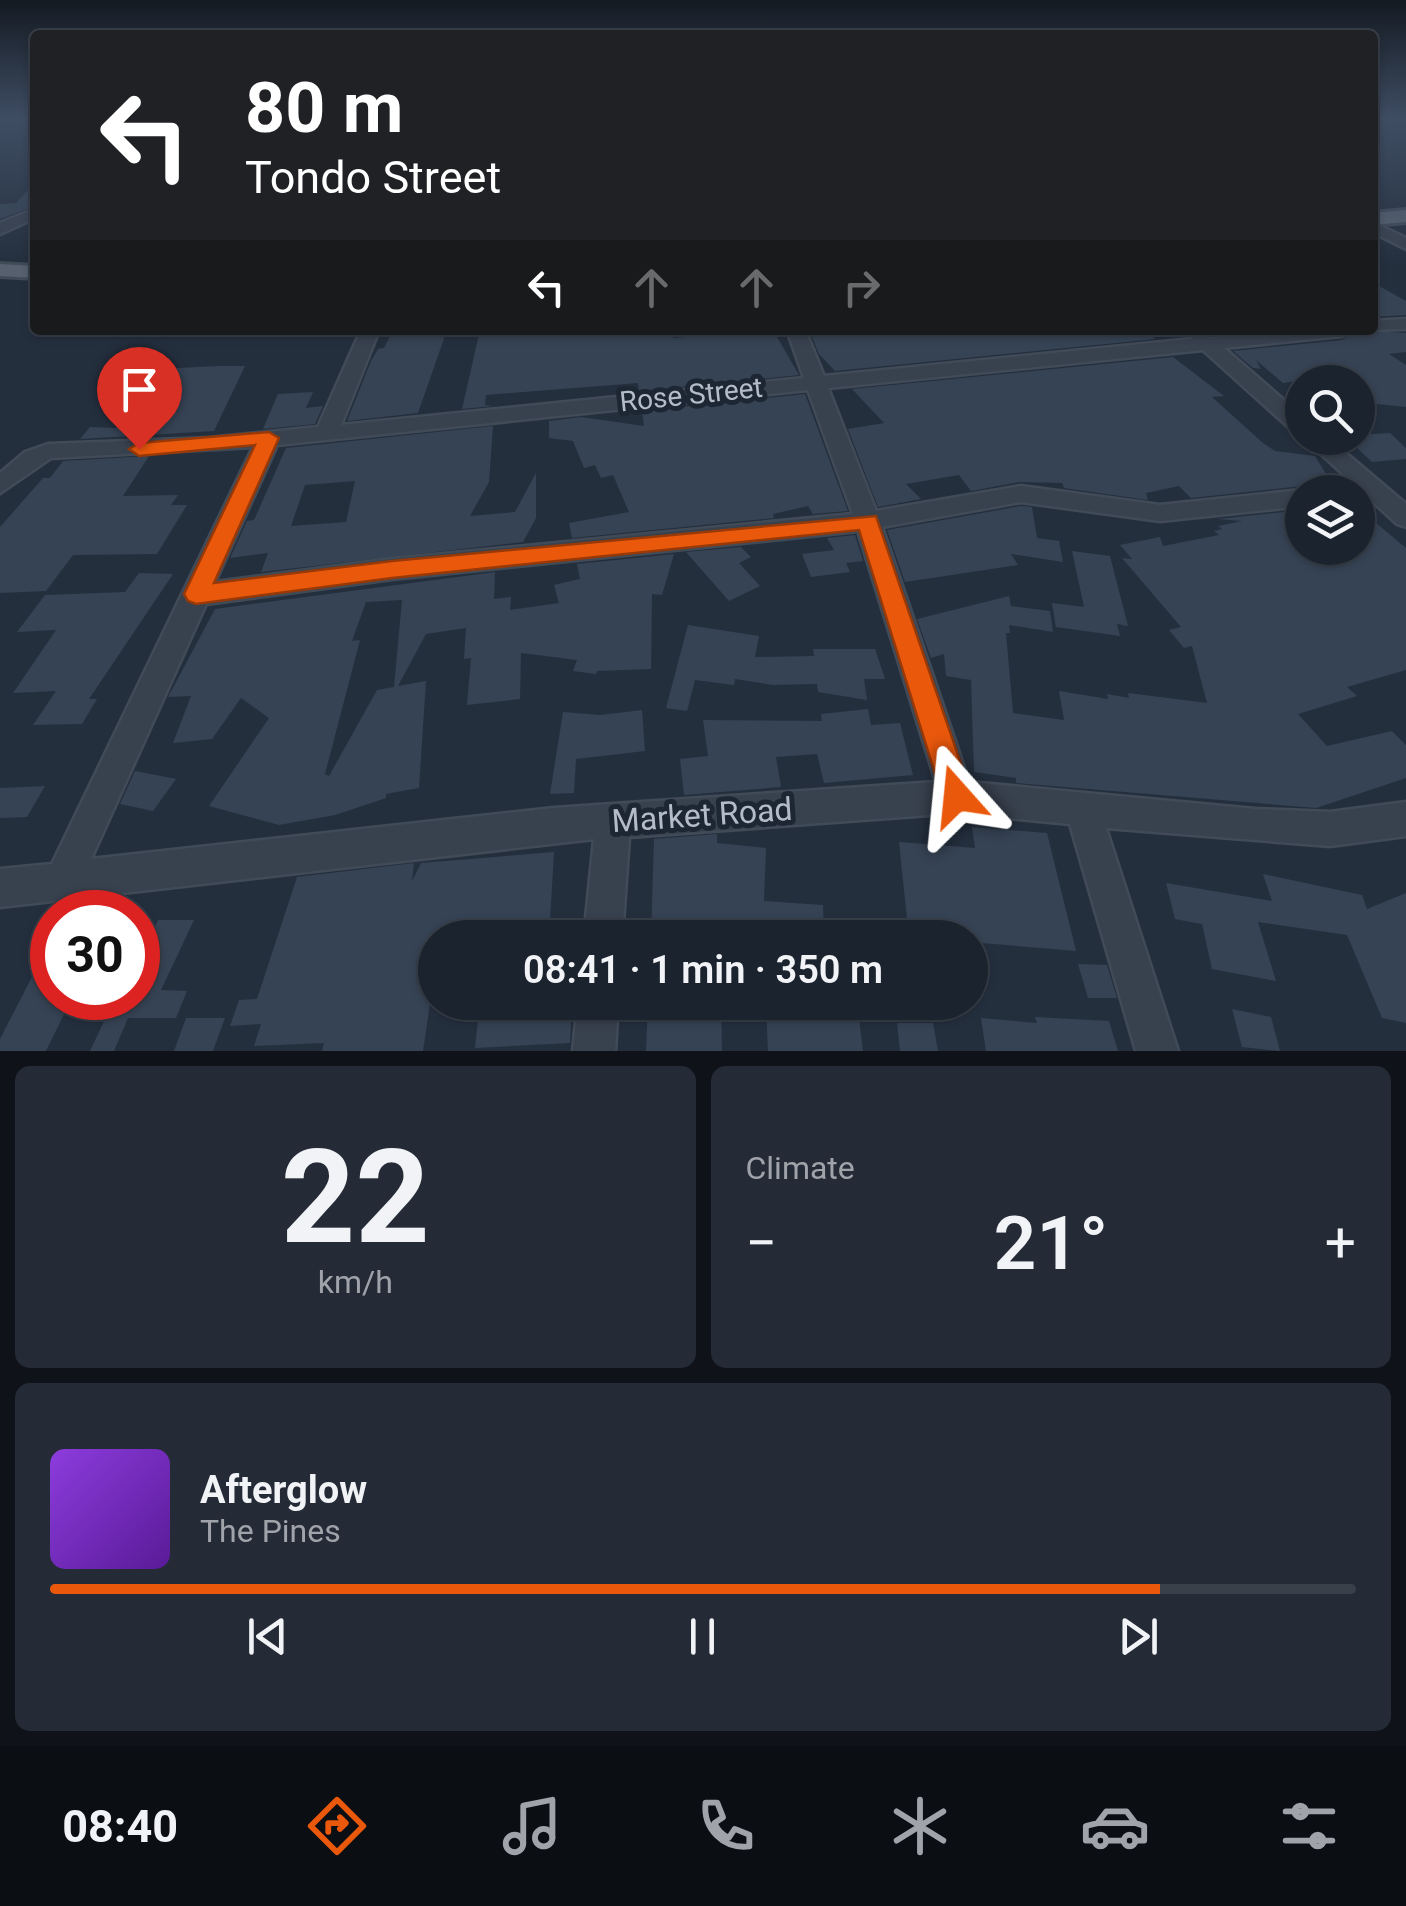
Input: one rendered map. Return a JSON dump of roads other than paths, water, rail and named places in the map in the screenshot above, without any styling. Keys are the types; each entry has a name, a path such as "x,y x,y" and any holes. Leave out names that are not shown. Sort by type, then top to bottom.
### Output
{"main road":[{"path":"1378,222 1406,216"},
{"path":"0,270 30,272"}],"street":[{"path":"0,229 30,214"},
{"path":"1378,227 1406,244"},
{"path":"1378,326 1406,324"},
{"path":"327,432 368,335"},
{"path":"798,335 868,521 957,796"},
{"name":"Rose Street","path":"0,485 40,453 269,438 1241,335"},
{"path":"1200,337 1285,412"},
{"path":"62,883 269,438"},
{"path":"1330,455 1349,475"},
{"path":"1375,491 1406,486"},
{"path":"196,594 868,521 1022,494 1160,513 1285,500"},
{"path":"1375,498 1406,518"},
{"name":"Market Road","path":"0,888 613,821 957,796 1255,826 1330,828 1406,819"},
{"path":"1083,810 1157,1051"},
{"path":"605,920 613,821"},
{"path":"594,1051 597,1020"}]}
